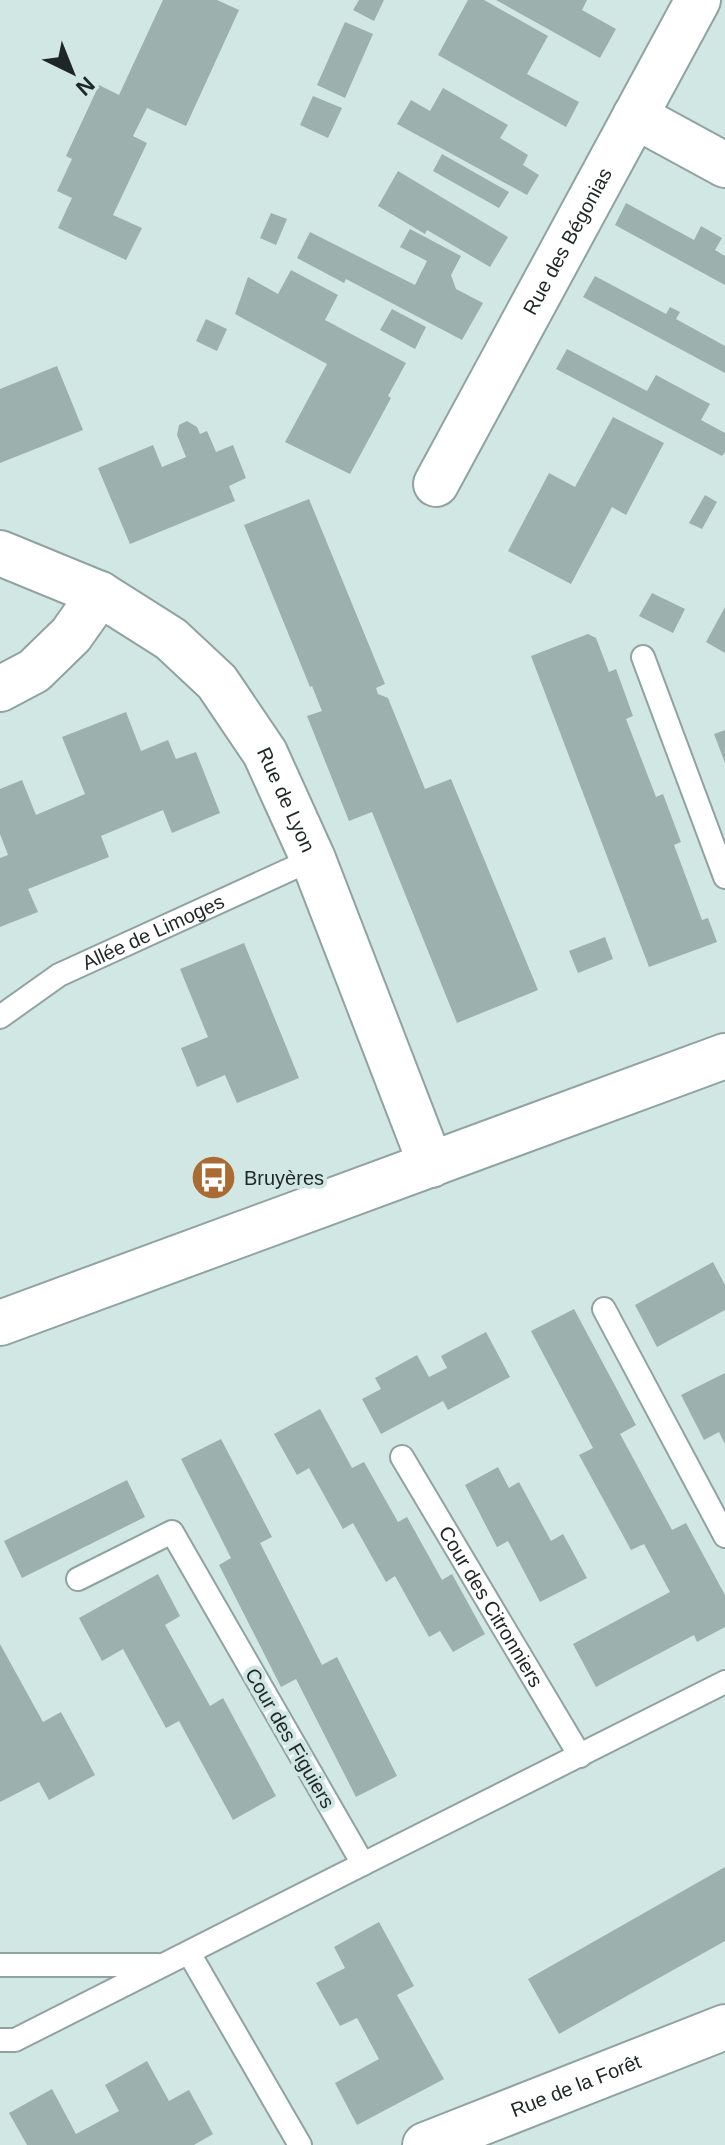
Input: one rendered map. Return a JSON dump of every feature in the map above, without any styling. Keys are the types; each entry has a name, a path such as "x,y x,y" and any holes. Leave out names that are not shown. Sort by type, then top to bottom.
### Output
{"street":[{"name":"Rue des Bégonias","path":"436,484 698,0"},
{"path":"635,116 725,165"},
{"name":"Rue de Lyon","path":"0,553 100,594 171,639 217,682 265,753 313,859 431,1165"},
{"path":"0,689 34,671 71,635 100,594"},
{"path":"0,1323 725,1056"},
{"name":"Rue de la Forêt","path":"425,2145 725,2027"}],"lane":[{"path":"643,657 725,877"},
{"name":"Allée de Limoges","path":"0,1017 59,975 313,859"},
{"path":"604,1309 725,1536"},
{"name":"Cour des Citronniers","path":"402,1457 580,1756"},
{"name":"Cour des Figuiers","path":"78,1579 172,1532 363,1864"},
{"path":"0,2040 15,2040 725,1682"},
{"path":"189,1953 300,2145"},
{"path":"0,1965 162,1965"}],"building":[{"path":"163,0 217,0 239,10 186,126 147,108 133,136 147,143 113,215 142,228 126,260 58,228 72,198 57,191 72,159 66,156 99,85 119,95"},
{"path":"359,0 384,0 374,21 353,10"},
{"path":"468,0 484,0 548,36 527,74 579,102 566,127 438,55"},
{"path":"496,0 587,0 582,10 616,29 600,58"},
{"path":"345,22 373,34 345,98 317,85"},
{"path":"443,88 508,125 500,138 528,155 523,165 539,175 527,195 397,124 411,100 430,111"},
{"path":"313,96 342,108 328,138 300,125"},
{"path":"442,154 509,192 499,208 433,171"},
{"path":"398,171 508,237 490,267 378,206"},
{"path":"626,203 694,240 701,226 722,238 715,250 725,256 725,285 615,225"},
{"path":"271,213 287,219 276,245 260,238"},
{"path":"410,229 461,256 451,275 456,289 483,303 462,340 346,279 344,283 297,258 310,232 415,285 427,261 400,247"},
{"path":"291,270 338,295 325,320 406,363 350,474 285,442 327,364 235,314 248,277 278,294"},
{"path":"595,276 666,314 670,307 680,312 676,319 725,346 725,373 583,297"},
{"path":"392,309 426,327 415,349 380,330"},
{"path":"206,319 227,329 217,351 196,341"},
{"path":"567,349 647,391 656,375 710,404 701,420 725,433 725,452 722,456 556,369"},
{"path":"57,366 83,430 0,463 0,389"},
{"path":"613,417 664,443 626,515 612,507 571,584 508,551 549,473 575,487"},
{"path":"187,421 197,427 200,434 207,431 216,452 233,445 246,478 229,486 235,501 130,544 98,468 153,445 162,467 186,457 177,435 179,425"},
{"path":"705,495 717,502 702,529 689,523"},
{"path":"309,499 385,684 376,688 378,694 388,698 425,789 451,779 538,990 457,1023 372,812 349,821 307,716 322,711 244,525"},
{"path":"652,593 685,609 673,633 639,616"},
{"path":"725,607 725,653 706,642"},
{"path":"588,634 596,638 609,672 616,669 633,716 626,719 656,797 663,794 681,842 674,845 702,920 708,918 717,942 649,967 531,656"},
{"path":"126,712 141,751 168,740 176,759 196,752 220,813 172,833 163,810 101,836 109,857 28,889 38,912 0,927 0,858 8,855 0,834 0,789 22,780 36,815 85,794 62,737"},
{"path":"725,730 725,763 714,734"},
{"path":"605,937 613,959 578,973 569,951"},
{"path":"244,943 299,1078 237,1103 225,1075 197,1087 181,1048 208,1037 180,969"},
{"path":"713,1262 725,1285 725,1310 657,1347 635,1305"},
{"path":"574,1309 636,1425 620,1434 672,1530 686,1523 725,1595 725,1627 697,1642 694,1635 596,1687 573,1644 670,1592 644,1544 631,1550 579,1455 593,1448 531,1331"},
{"path":"486,1332 510,1377 448,1410 443,1401 381,1434 362,1399 381,1389 375,1378 417,1355 429,1377 447,1368 441,1356"},
{"path":"725,1373 725,1444 719,1432 704,1440 681,1395"},
{"path":"320,1409 352,1468 364,1462 398,1522 407,1517 442,1580 452,1574 485,1634 453,1652 440,1631 429,1637 395,1576 386,1582 353,1523 343,1529 309,1468 297,1475 274,1434"},
{"path":"221,1439 272,1537 260,1543 322,1665 337,1657 397,1776 356,1797 296,1679 281,1687 219,1565 231,1558 181,1459"},
{"path":"498,1467 509,1488 519,1482 551,1541 563,1534 587,1578 540,1602 508,1541 497,1547 465,1485"},
{"path":"127,1480 145,1517 22,1578 4,1541"},
{"path":"158,1574 180,1616 165,1625 210,1706 223,1698 276,1796 233,1820 179,1721 166,1728 123,1649 102,1661 79,1618"},
{"path":"0,1644 43,1722 61,1712 95,1775 49,1800 39,1782 0,1802"},
{"path":"725,1867 725,1941 559,2034 528,1979"},
{"path":"379,1922 414,1986 397,1995 444,2079 357,2125 335,2083 379,2059 357,2018 340,2026 316,1983 345,1968 334,1947"},
{"path":"147,2061 169,2101 189,2090 213,2134 194,2145 27,2145 9,2113 52,2089 76,2134 119,2111 105,2085"}],"place":[{"name":"Bruyères","path":"213,1178"}]}
